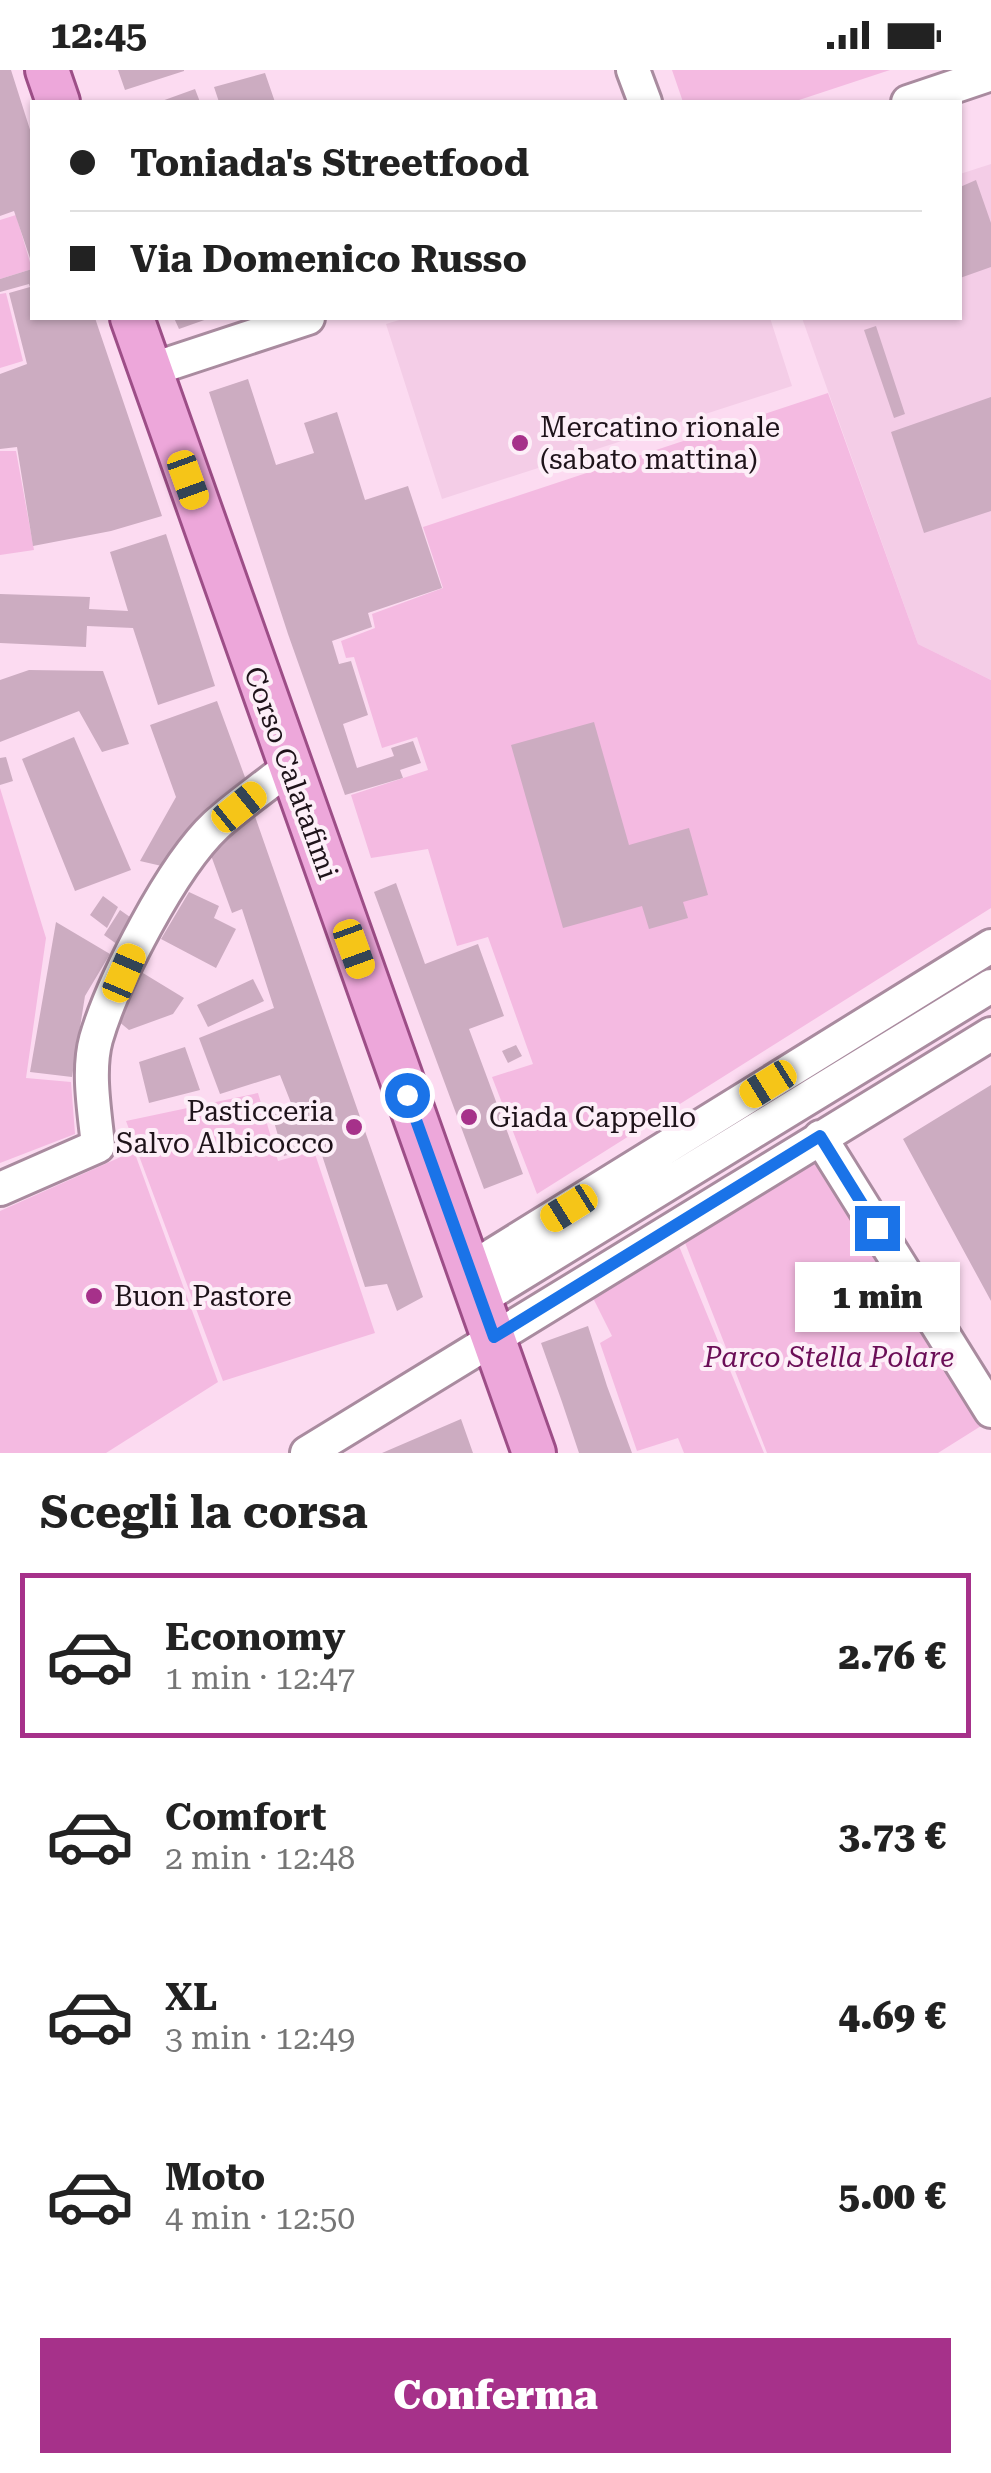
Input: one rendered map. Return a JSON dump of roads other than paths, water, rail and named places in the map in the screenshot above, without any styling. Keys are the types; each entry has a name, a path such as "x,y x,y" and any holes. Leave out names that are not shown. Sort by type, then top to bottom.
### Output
{"main road":[{"path":"47,70 57,100"},
{"name":"Corso Calatafimi","path":"133,320 534,1453"}],"street":[{"path":"633,70 643,100"},
{"path":"914,100 991,74"},
{"path":"150,370 302,320"},
{"path":"0,1189 98,1146 93,1096 95,1041 138,938 176,877 214,827 289,768"},
{"path":"307,1453 481,1302 991,946"},
{"path":"481,1302 991,986"},
{"path":"481,1302 820,1136 991,1034"},
{"path":"820,1136 991,1411"}],"place":[{"name":"Mercatino rionale (sabato mattina)","path":"520,443"},
{"name":"Giada Cappello","path":"469,1117"},
{"name":"Pasticceria Salvo Albicocco","path":"354,1127"},
{"name":"Buon Pastore","path":"94,1296"}],"park label":[{"name":"Parco Stella Polare","path":"829,1357"}]}
